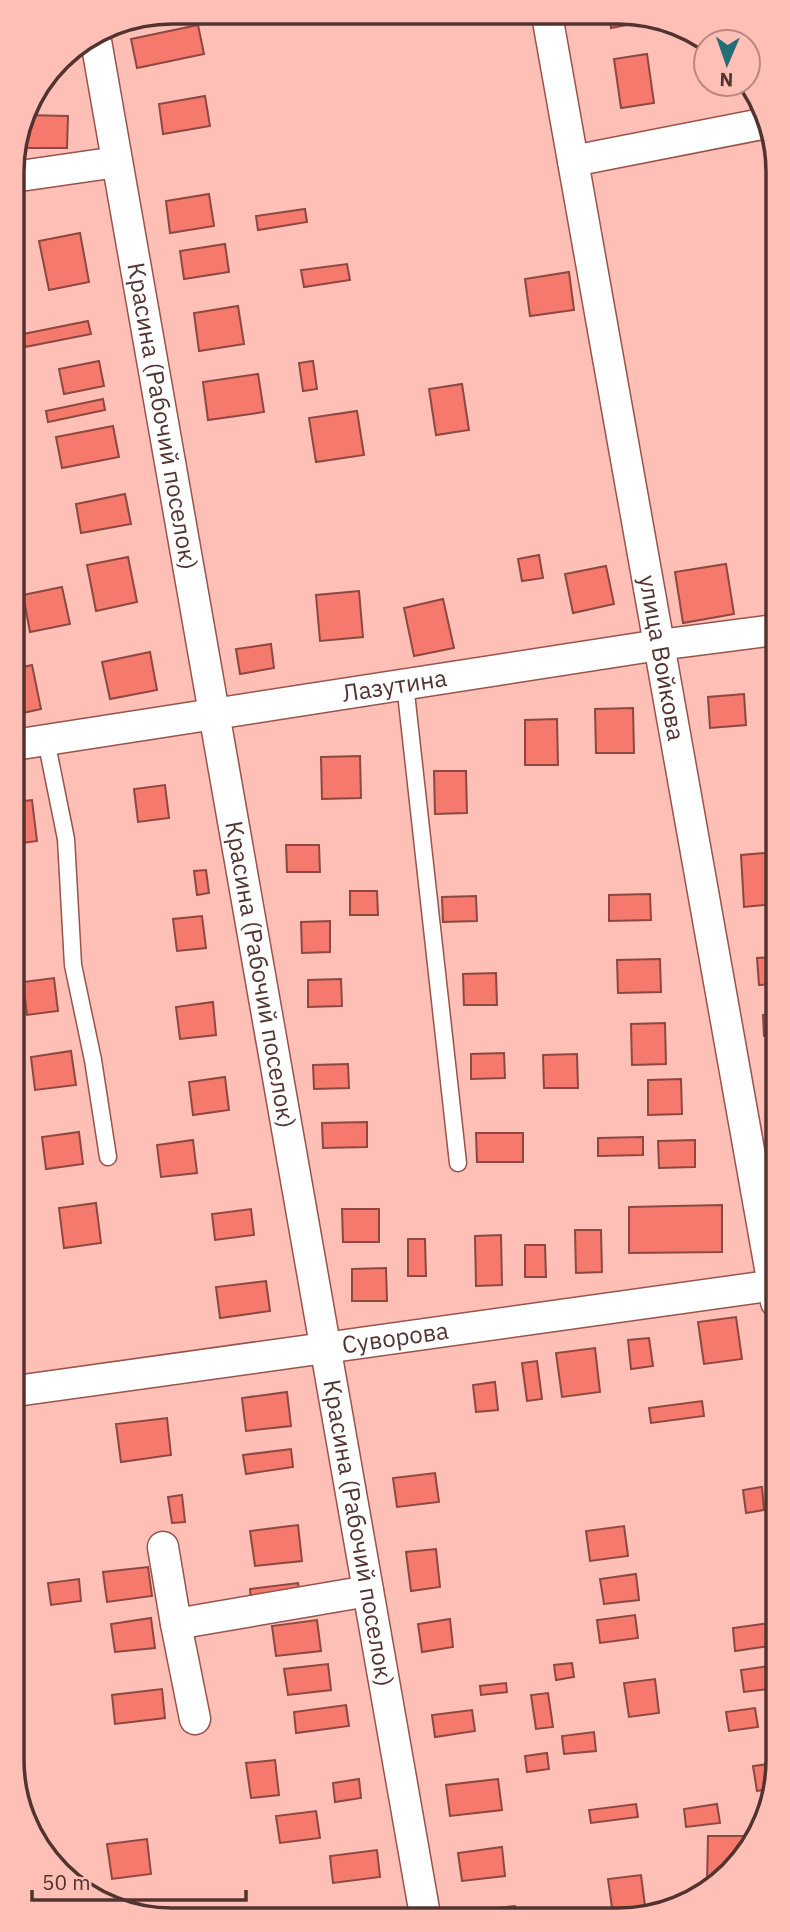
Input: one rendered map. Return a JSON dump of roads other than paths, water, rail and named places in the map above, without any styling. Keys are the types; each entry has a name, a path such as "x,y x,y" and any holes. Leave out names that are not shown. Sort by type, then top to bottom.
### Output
{"street":[{"name":"улица Войкова","path":"549,24 765,1237"},
{"name":"Красина (Рабочий поселок)","path":"97,45 424,1908"},
{"path":"573,161 757,125"},
{"path":"25,175 117,162"},
{"name":"Лазутина","path":"25,743 659,645 766,632"},
{"name":"Суворова","path":"24,1390 325,1348 765,1292"},
{"path":"163,1547 195,1719"},
{"path":"176,1624 368,1591"}],"lane":[{"path":"405,684 458,1163"},
{"path":"46,740 66,839 73,965 93,1060 107,1157"}]}
